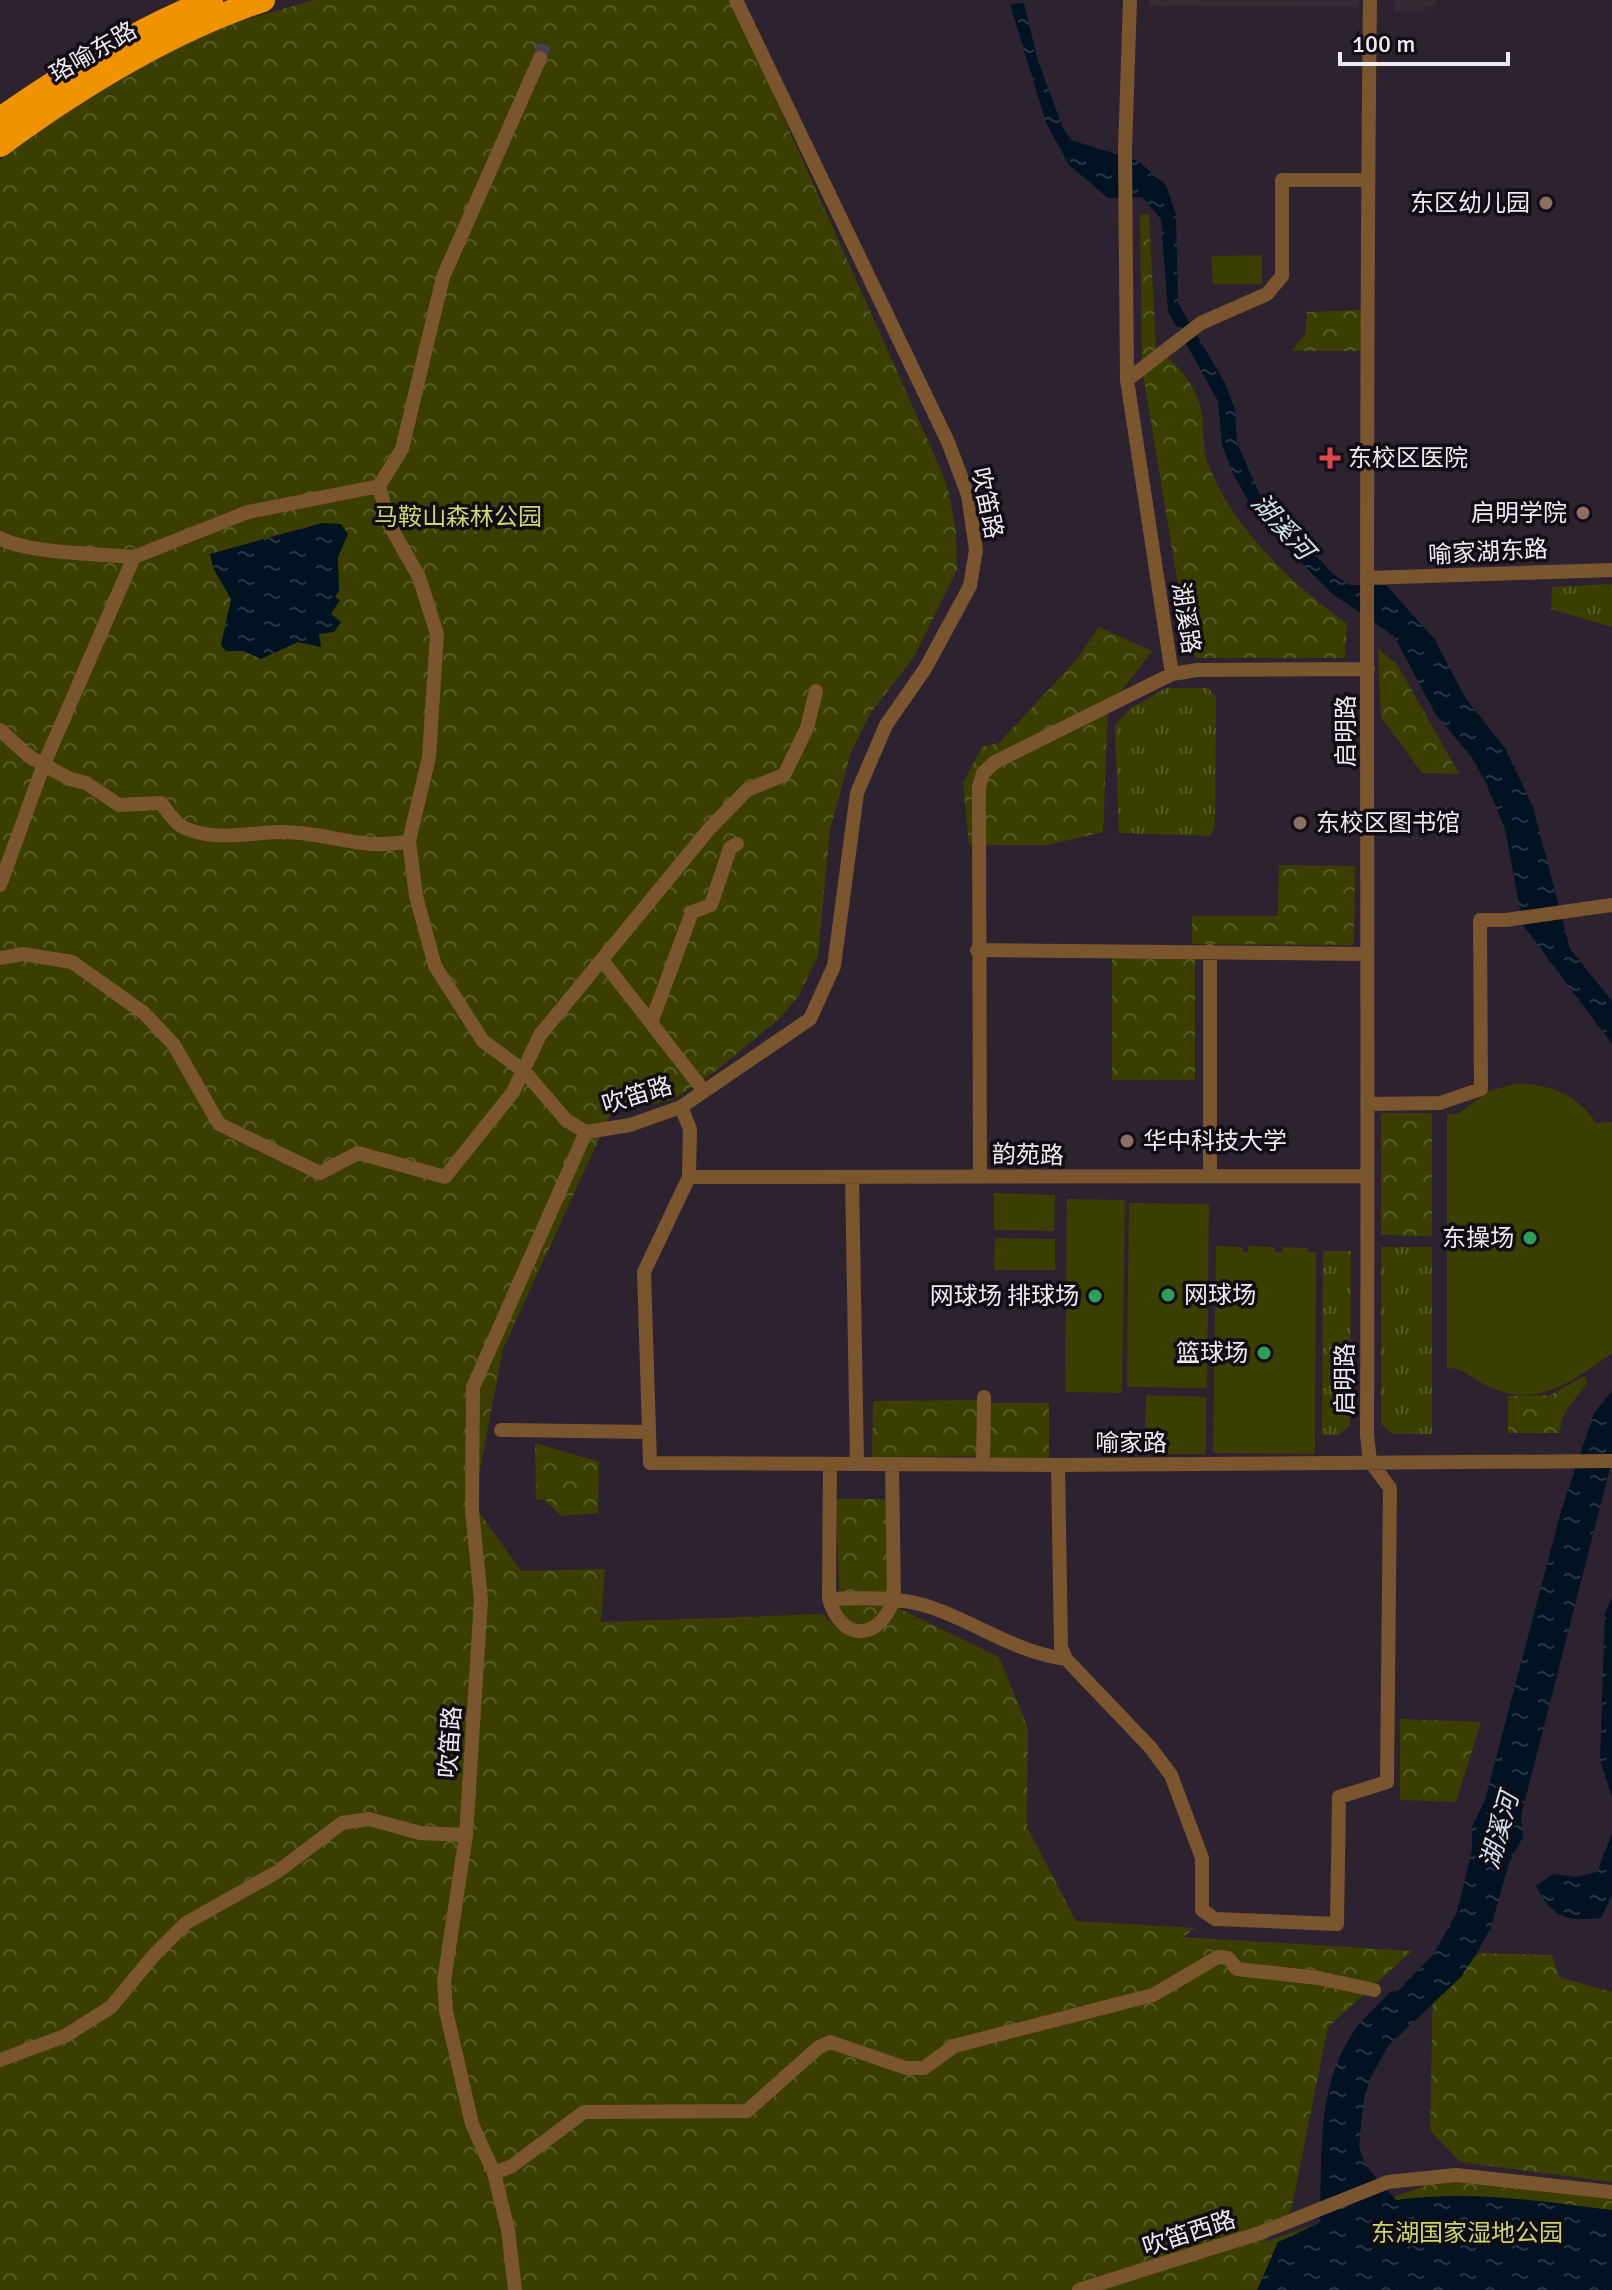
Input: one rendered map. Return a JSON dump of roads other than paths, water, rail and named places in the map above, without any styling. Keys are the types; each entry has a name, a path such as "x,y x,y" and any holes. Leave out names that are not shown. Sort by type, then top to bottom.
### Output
{"highway":[{"name":"珞喻东路","path":"0,119 81,66 171,16 211,0"},
{"name":"珞喻东路","path":"0,145 66,100 177,36 263,0"}],"street":[{"name":"吹笛路","path":"515,2290 513,2258 494,2173 472,2124 446,2011 444,1981 466,1835 481,1600 472,1510 473,1387 586,1132 630,1125 681,1107 810,1019 834,966 857,793 886,725 925,669 970,586 976,550 968,495 948,442 736,0"},
{"name":"湖溪路","path":"980,1177 977,950 979,787 983,773 995,762 1172,674 1127,380 1125,151 1130,0"},
{"name":"启明路","path":"1370,0 1366,1176 1367,1435 1370,1461"},
{"path":"540,58 443,277 402,449 379,486 389,524 403,556 419,577 437,634 429,757 409,841 416,896 435,966 483,1041 525,1072 566,1120 586,1132"},
{"path":"1127,380 1201,323 1267,294 1282,276 1282,180 1368,180"},
{"path":"0,538 9,543 134,557 248,512 379,486"},
{"path":"0,885 44,764 134,557"},
{"name":"喻家湖东路","path":"1367,579 1612,570"},
{"path":"1172,674 1212,669 1368,669"},
{"path":"0,958 23,954 72,962 144,1013 174,1045 219,1124 320,1173 358,1153 445,1177 525,1072 540,1035 710,828 747,790 784,775 807,728 816,691"},
{"path":"0,730 44,764 70,779 86,783 119,805 161,803 182,828 203,834 234,837 282,832 382,848 409,841"},
{"path":"651,1023 692,912 711,905 730,848 737,844"},
{"path":"1367,1104 1440,1103 1481,1089 1480,920 1511,919 1612,905"},
{"path":"977,950 1367,954"},
{"path":"1210,951 1210,1176"},
{"path":"602,960 704,1091"},
{"path":"501,1430 648,1432 644,1272 689,1177 690,1129 681,1107"},
{"name":"韵苑路","path":"689,1177 1366,1176"},
{"path":"852,1177 857,1464"},
{"path":"983,1464 984,1397"},
{"name":"喻家路","path":"648,1432 650,1463 1058,1465 1612,1461"},
{"path":"1058,1465 1061,1647 1066,1659 1150,1747 1171,1775 1202,1858 1202,1910 1215,1919 1337,1924 1339,1797 1387,1782 1390,1488 1370,1461"},
{"path":"830,1464 829,1599 834,1617 846,1628 860,1631 876,1627 889,1615 894,1598 892,1464"},
{"path":"829,1599 894,1598 933,1608 1042,1656 1066,1659"},
{"path":"0,2060 65,2036 111,2007 154,1955 186,1923 277,1872 342,1823 369,1819 420,1833 466,1835"},
{"path":"494,2173 512,2166 584,2112 747,2111 819,2047 830,2042 906,2068 924,2068 954,2046 1153,1995 1218,1957 1228,1958 1237,1969 1318,1978 1374,1990"},
{"name":"吹笛西路","path":"1079,2290 1123,2278 1312,2213 1388,2182 1456,2175 1612,2192"}],"water":[{"name":"湖溪河","path":"1024,3 1038,61 1063,128 1071,140 1138,161 1166,185 1176,214 1178,303 1225,383 1235,410 1237,443 1260,495 1333,574 1350,585 1386,585 1435,640 1466,699 1505,748 1533,807 1570,949 1612,1001 1612,1044 1523,925 1505,829 1486,783 1471,756 1436,715 1394,636 1331,593 1259,519 1233,474 1222,445 1218,401 1168,311 1161,219 1142,197 1108,198 1069,165 1046,123 1010,4"},
{"path":"322,523 341,524 348,534 338,557 339,591 335,597 340,600 331,614 341,622 334,632 319,634 321,647 298,642 261,659 243,651 226,651 221,645 231,599 213,568 210,554"},
{"name":"湖溪河","path":"1612,1391 1612,1460 1521,1816 1523,1837 1509,1863 1491,1927 1477,1953 1461,1977 1388,2046 1371,2077 1364,2098 1359,2146 1365,2165 1396,2200 1477,2196 1612,2210 1612,2290 1257,2290 1278,2242 1319,2223 1326,2102 1340,2057 1352,2034 1390,1992 1398,1991 1433,1955 1457,1912 1472,1850 1472,1827 1485,1800 1561,1511 1594,1413"},
{"path":"1612,1598 1612,1797 1600,1760 1605,1613"},
{"path":"1612,1833 1612,1895 1601,1918 1562,1916 1542,1897 1536,1886 1553,1874 1576,1877 1597,1872"}],"tunnel":[{"path":"540,58 545,41"}],"place":[{"name":"东区幼儿园","path":"1546,203"},
{"name":"东校区医院","path":"1330,458"},
{"name":"启明学院","path":"1583,513"},
{"name":"东校区图书馆","path":"1300,823"},
{"name":"华中科技大学","path":"1127,1141"},
{"name":"东操场","path":"1530,1238"},
{"name":"网球场","path":"1168,1295"},
{"name":"网球场 排球场","path":"1095,1296"},
{"name":"篮球场","path":"1264,1353"}],"park label":[{"name":"马鞍山森林公园","path":"458,517"},
{"name":"东湖国家湿地公园","path":"1467,2233"}]}
